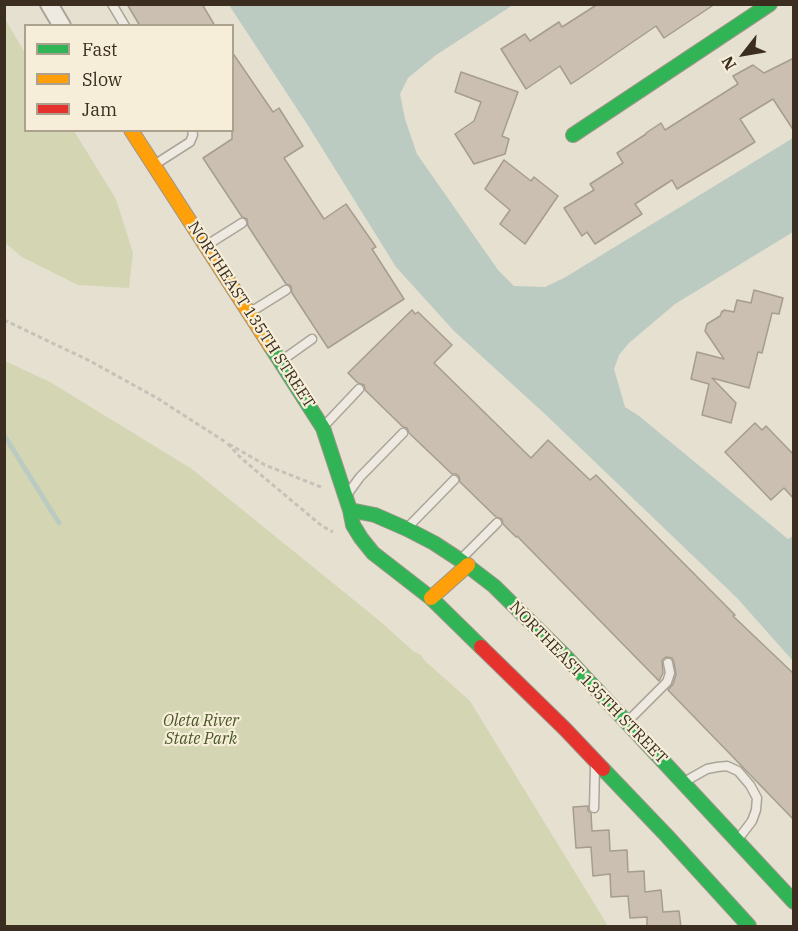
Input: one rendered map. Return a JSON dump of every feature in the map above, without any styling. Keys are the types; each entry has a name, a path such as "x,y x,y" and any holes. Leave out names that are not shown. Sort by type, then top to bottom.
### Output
{"street":[{"path":"49,4 61,24"},
{"path":"573,135 770,4"},
{"name":"NORTHEAST 135TH STREET","path":"132,132 323,428 353,525 361,538 373,553 431,598 565,729 667,836 748,927"},
{"name":"NORTHEAST 135TH STREET","path":"347,503 434,543 464,562 494,586 567,658 794,902"},
{"path":"431,598 464,562"}],"lane":[{"path":"111,4 124,24"},
{"path":"154,165 190,142 192,132"},
{"path":"206,246 242,223"},
{"path":"249,313 286,290"},
{"path":"280,361 312,339"},
{"path":"323,428 359,389"},
{"path":"347,503 360,477 404,433"},
{"path":"406,529 454,480"},
{"path":"464,562 497,522"},
{"path":"627,722 667,682 670,673 668,663"},
{"path":"594,808 595,761"},
{"path":"684,783 706,769 727,766 738,771 757,798 752,820 737,841"}],"path":[{"path":"4,320 100,366 157,398 265,465 347,503"},
{"path":"227,443 240,457 322,526 339,535"}],"green space":[{"path":"5,19 24,51 24,132 75,132 116,199 133,253 129,288 78,285 22,257 5,243"},
{"name":"Oleta River State Park","path":"5,361 50,382 192,469 381,622 413,651 421,655 470,701 608,926 5,926"}],"shaded area":[{"path":"229,5 513,5 436,55 408,78 400,94 405,119 417,154 498,270 514,286 545,287 564,278 793,138 793,232 675,304 629,343 619,355 614,369 625,407 639,416 788,539 793,536 793,661 737,598 546,415 454,331 396,267 307,124"}],"building":[{"path":"127,4 202,4 214,24 139,24"},
{"path":"598,4 715,4 664,38 656,26 571,84 560,66 526,89 501,49 525,34 530,41 559,22 562,27"},
{"path":"234,55 273,112 279,108 303,146 284,158 324,219 346,204 376,247 372,249 404,299 328,348 292,293 291,286 286,284 248,226 247,219 242,217 203,158 232,139 232,132 234,132"},
{"path":"794,58 794,131 773,99 740,119 755,142 677,189 672,180 635,204 642,214 595,244 587,232 582,236 564,208 594,190 590,184 623,163 617,153 661,123 665,130 738,84 733,76 753,65 764,73"},
{"path":"461,72 518,92 502,136 509,139 505,154 474,164 455,134 474,121 481,102 455,92"},
{"path":"504,160 531,181 534,177 558,196 525,244 500,224 510,210 485,189"},
{"path":"754,290 783,298 779,314 772,313 762,353 758,352 749,388 712,378 736,403 731,423 702,415 709,384 691,379 697,352 724,359 705,331 707,324 720,316 724,310 734,312 737,300 751,303"},
{"path":"412,310 415,314 418,312 452,345 434,363 531,458 548,440 590,480 596,475 735,615 733,616 794,674 794,820 668,690 676,674 672,658 666,657 662,660 663,673 659,681 503,524 502,519 496,517 460,482 459,476 452,474 409,433 407,428 403,427 365,390 364,385 358,383 348,373"},
{"path":"755,423 762,430 766,426 794,455 794,499 784,488 771,500 725,452"},
{"path":"588,806 588,811 591,813 592,831 609,830 610,851 627,850 628,872 644,871 645,892 661,890 663,912 679,911 681,927 647,927 647,917 630,918 628,896 611,897 610,874 593,876 591,847 576,848 573,807"}],"waterway":[{"path":"4,435 59,523"}],"traffic: fast":[{"path":"573,135 770,4"},
{"path":"271,347 323,428 353,525 361,538 373,553 431,598 481,647"},
{"path":"350,510 375,515 434,543 494,586 567,658 794,902"},
{"path":"603,769 749,926"}],"traffic: slow":[{"path":"132,132 271,347"},
{"path":"431,598 468,565"}],"traffic: jam":[{"path":"481,647 603,769"}]}
